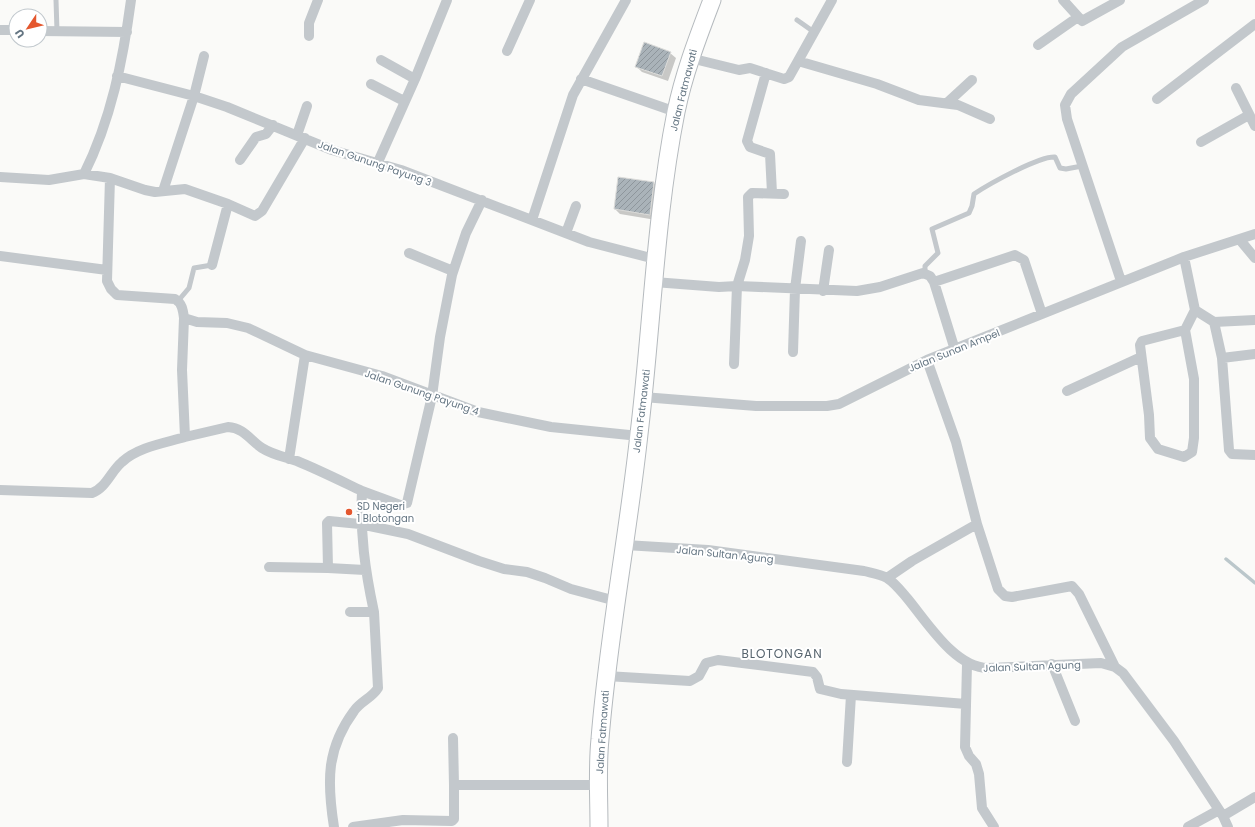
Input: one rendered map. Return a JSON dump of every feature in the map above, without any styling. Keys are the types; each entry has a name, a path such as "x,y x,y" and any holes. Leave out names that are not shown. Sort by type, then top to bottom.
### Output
{"main road":[{"name":"Jalan Fatmawati","path":"599,827 600,740 606,676 639,436 655,259 676,112 690,58 712,0"}],"street":[{"path":"84,174 98,146 109,115 127,32 131,0"},
{"path":"309,36 309,23 318,0"},
{"path":"378,162 415,79 447,0"},
{"path":"507,51 530,0"},
{"path":"532,220 552,164 566,116 581,79 626,0"},
{"path":"690,58 739,70 750,68 787,78 832,0"},
{"path":"1063,0 1082,21 1120,0"},
{"path":"1121,281 1067,119 1065,105 1068,97 1122,47 1204,0"},
{"path":"1038,45 1078,17"},
{"path":"1157,99 1255,24"},
{"path":"48,31 127,32"},
{"path":"162,191 194,96 204,56"},
{"path":"381,60 415,79"},
{"path":"798,61 877,84 919,100 947,103 958,106 990,119"},
{"path":"766,73 747,142 750,147 769,156 772,193"},
{"name":"Jalan Gunung Payung 3","path":"117,76 194,96 273,125 332,150 378,162 453,191 482,200 566,234 589,242 655,259"},
{"path":"581,79 676,112"},
{"path":"947,103 972,80"},
{"path":"371,84 404,101"},
{"path":"1236,88 1255,126"},
{"path":"0,177 49,180 84,174 110,178 145,190 162,191 185,189 228,204 251,215 258,216 283,177 301,137 307,106"},
{"path":"1201,142 1249,115"},
{"path":"240,160 256,137 266,134 273,125"},
{"path":"110,178 107,281 111,289 117,295 175,299 183,309 182,370 185,437"},
{"path":"734,364 737,286 745,260 749,236 748,197 752,193 784,194"},
{"path":"0,490 92,493 101,487 122,462 130,456 185,437 235,428 241,430 261,447 362,491 400,505 407,503 432,396 440,337 453,270 466,233 482,200"},
{"path":"212,265 228,204"},
{"path":"566,234 576,206"},
{"name":"Jalan Sunan Ampel","path":"643,396 756,406 827,406 839,404 872,386 927,360 955,350 1121,281 1184,257 1255,234"},
{"path":"1240,240 1255,258"},
{"path":"793,352 795,289 801,241"},
{"path":"823,291 829,250"},
{"path":"409,253 453,270"},
{"path":"0,256 107,270"},
{"path":"934,282 1009,256 1018,256 1024,260 1042,314"},
{"path":"1184,257 1195,310 1185,330 1194,379 1194,408 1192,452 1186,456 1181,456 1158,449 1152,442 1140,345 1142,341 1185,330"},
{"path":"654,282 719,287 737,286 823,291 868,290 926,273 934,282 955,350"},
{"path":"1195,310 1214,322 1255,320"},
{"name":"Jalan Gunung Payung 4","path":"184,318 197,322 227,323 248,328 305,355 382,376 478,412 551,427 639,436"},
{"path":"1214,322 1222,358 1229,450 1232,454 1255,455"},
{"path":"1222,358 1255,354"},
{"path":"289,459 305,355"},
{"path":"1067,391 1141,357"},
{"path":"927,360 956,442 977,524 998,589 1005,596 1012,597 1072,586 1079,594 1115,666 1123,673 1156,716 1221,813 1228,827"},
{"path":"334,827 328,792 334,749 359,704 375,694 378,688 374,612 365,570 360,524 362,491"},
{"path":"328,568 327,523 329,521 360,524 408,534 479,561 504,569 527,572 570,589 616,601"},
{"path":"887,578 912,561 977,524"},
{"name":"Jalan Sultan Agung","path":"625,545 708,550 864,571 887,578 897,586 952,651 967,664 981,668 1101,663 1115,666"},
{"path":"269,567 365,570"},
{"path":"350,612 374,612"},
{"path":"606,676 690,681 699,676 706,663 718,660 813,672 817,677 820,689 851,695 966,704"},
{"path":"967,664 965,747 976,764 979,774 982,808 994,827"},
{"path":"1052,664 1076,721"},
{"path":"847,762 851,695"},
{"path":"354,827 403,820 452,822 454,819 453,738"},
{"path":"454,784 599,785"},
{"path":"1188,827 1255,797"}],"lane":[{"path":"56,0 57,31"},
{"path":"797,20 814,32"},
{"path":"926,273 925,266 938,253 932,229 969,213 974,194 1022,168 1049,157 1055,157 1060,168 1066,169 1082,166"},
{"path":"178,301 189,288 194,268 212,265"}],"building":[{"path":"644,42 671,52 662,76 635,67"},
{"path":"618,177 654,182 650,215 614,209"}],"waterway":[{"path":"1226,559 1255,583"}],"place":[{"name":"SD Negeri 1 Blotongan","path":"349,512"}],"district":[{"name":"BLOTONGAN","path":"782,654"}]}
